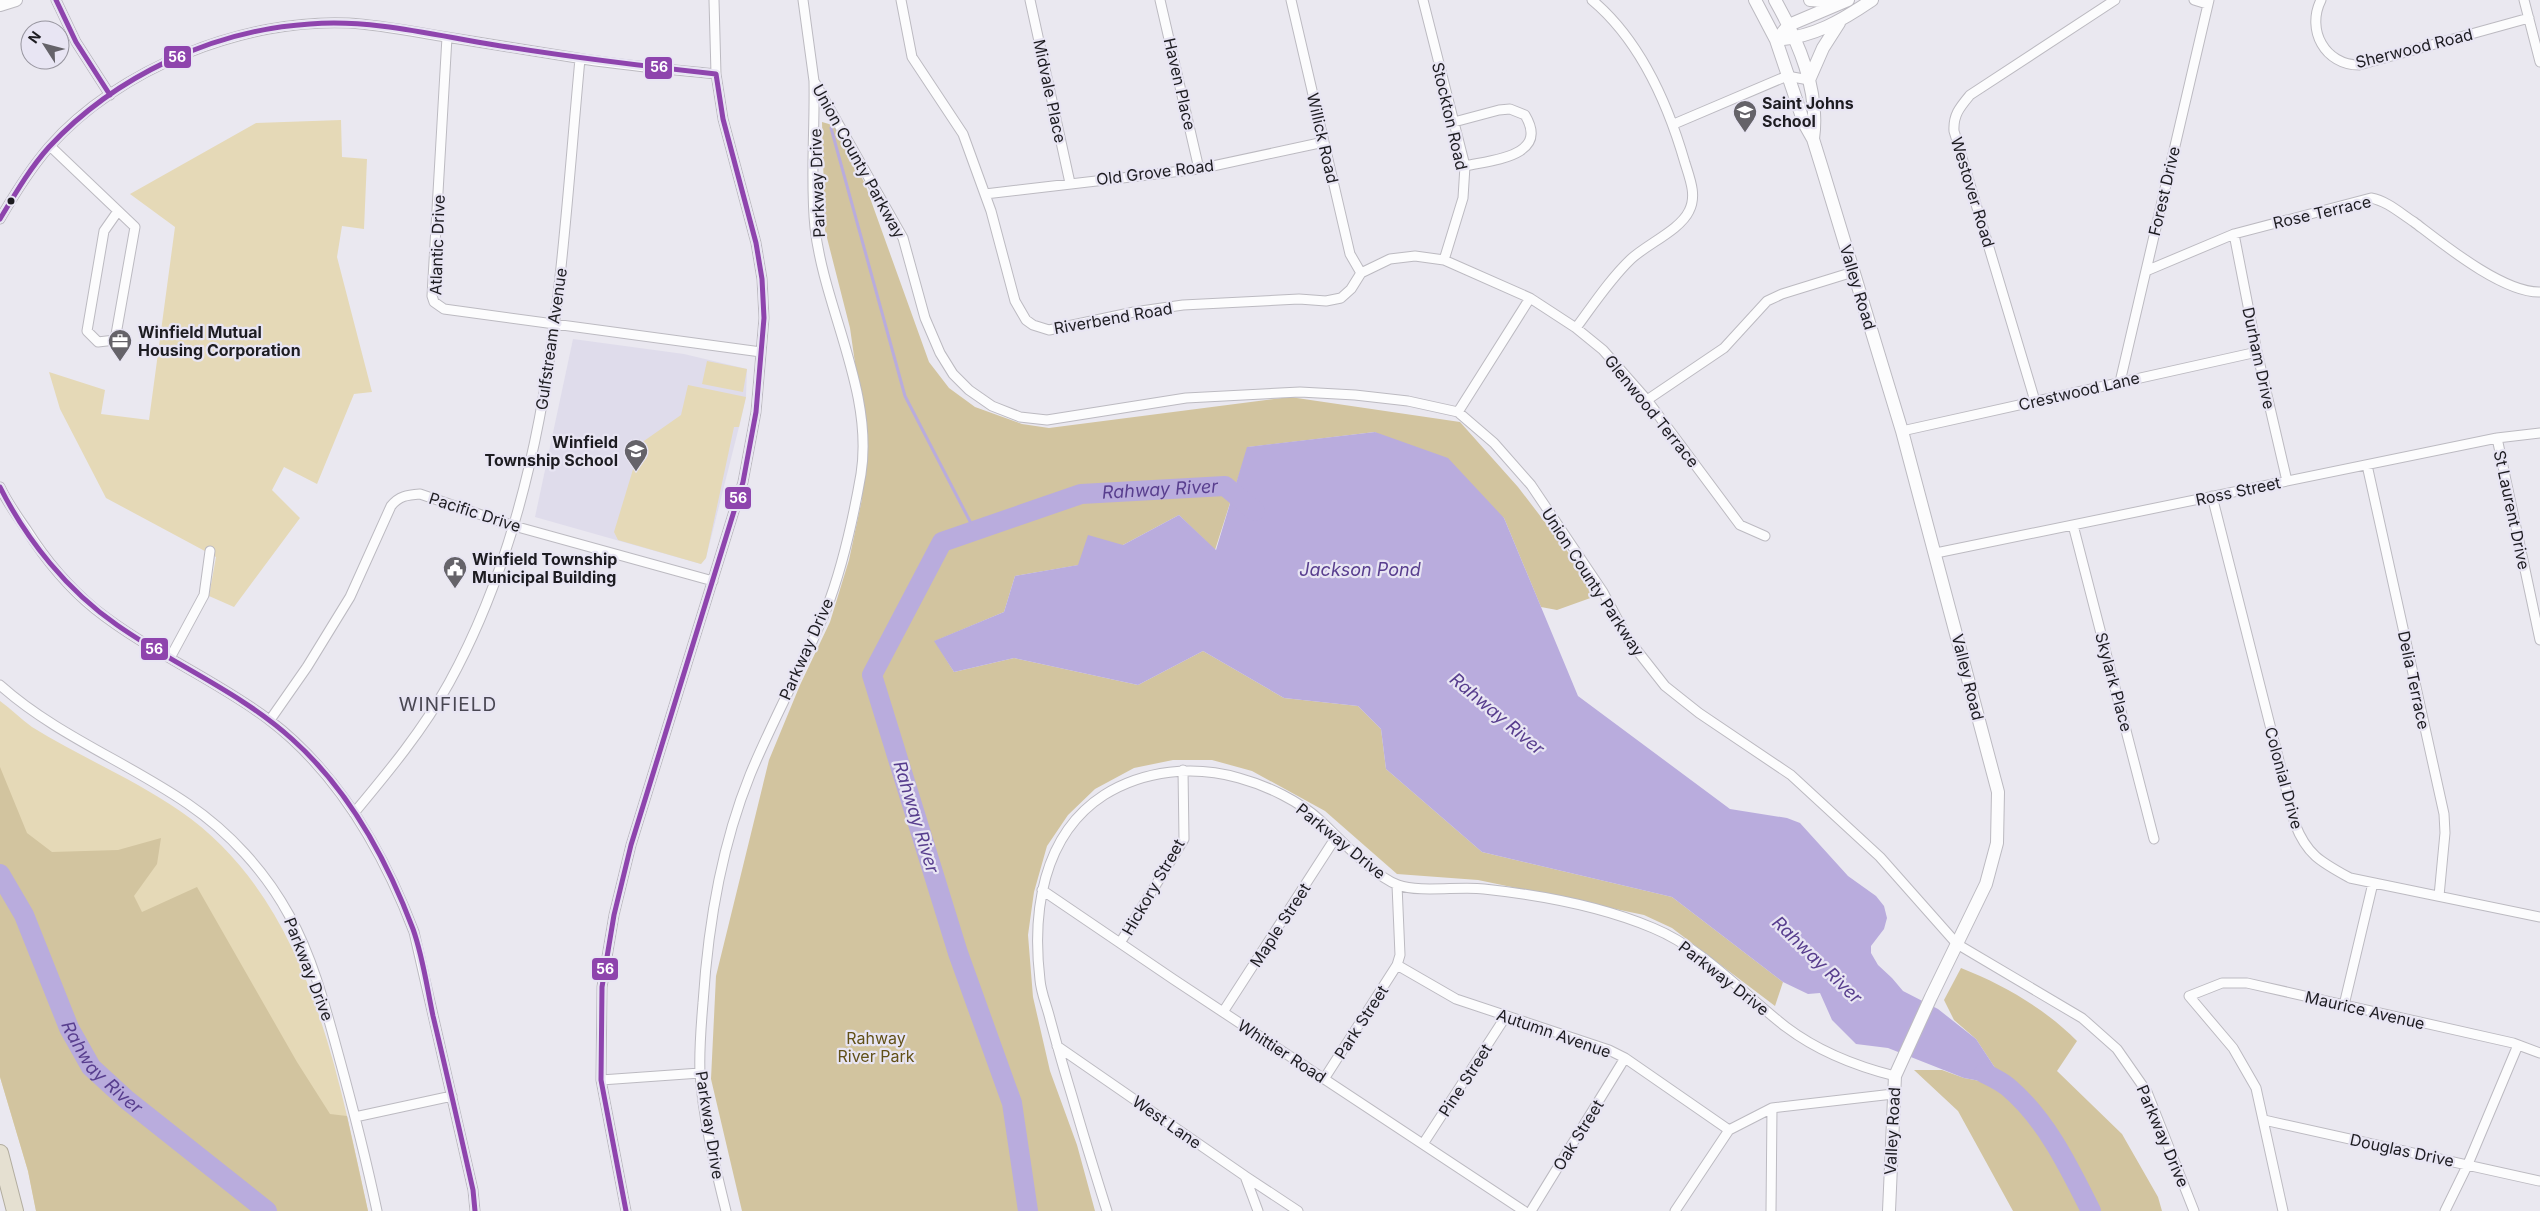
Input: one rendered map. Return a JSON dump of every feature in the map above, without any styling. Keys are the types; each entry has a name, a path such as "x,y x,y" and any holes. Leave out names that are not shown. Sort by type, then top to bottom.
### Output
{"highway":[{"path":"0,1152 15,1211"}],"street":[{"path":"0,5 16,0"},
{"path":"56,0 76,42 110,95"},
{"path":"626,1211 601,1080 602,987 614,915 644,802 743,482 756,412 762,352 764,318 762,279 756,243 723,118 716,74 714,0"},
{"name":"Union County Parkway","path":"803,0 814,81 903,238 925,318 940,353 953,374 969,390 992,406 1020,416 1047,420 1186,398 1300,392 1408,401 1458,412 1494,443 1531,485 1603,592 1628,639 1666,686 1699,713 1791,774 1880,856 1957,944"},
{"name":"Riverbend Road","path":"901,0 912,56 963,134 985,194 1015,301 1026,320 1042,329 1050,330 1134,312 1183,305 1298,299 1326,301 1341,298 1351,289 1361,273 1390,259 1415,256 1444,260"},
{"name":"Midvale Place","path":"1030,0 1070,183"},
{"name":"Haven Place","path":"1160,0 1199,169"},
{"name":"Willick Road","path":"1291,0 1350,254 1361,273"},
{"name":"Stockton Road","path":"1423,0 1465,166 1463,198 1444,260"},
{"path":"1576,328 1628,261 1671,229 1689,212 1692,204 1692,188 1674,124 1638,53 1611,18 1592,0"},
{"name":"Valley Road","path":"1756,0 1776,40 1804,123 1813,139 1902,431 1936,553 1998,792 1997,843 1986,884 1897,1070 1892,1094 1889,1211"},
{"name":"Valley Road","path":"1775,0 1796,38 1809,80 1816,123 1813,139"},
{"path":"1810,0 1846,1"},
{"path":"1776,40 1796,38 1824,30 1872,0"},
{"name":"Westover Road","path":"2035,401 1954,131 1954,120 1958,109 1970,95 2115,0"},
{"path":"2194,0 2208,2"},
{"name":"Sherwood Road","path":"2321,0 2316,18 2320,44 2327,52 2347,65 2359,65 2529,18"},
{"path":"2524,0 2540,62"},
{"path":"1776,40 1789,26 1846,1"},
{"name":"Forest Drive","path":"2120,382 2208,2"},
{"path":"1674,124 1787,76 1809,80 1823,48 1842,20"},
{"path":"0,219 23,181 50,146 81,116 110,95 164,63 199,48 236,36 273,28 311,23 349,23 580,59 716,74"},
{"name":"Atlantic Drive","path":"447,37 432,296 434,302 444,309 762,352"},
{"name":"Gulfstream Avenue","path":"354,813 400,757 449,683 485,606 514,526 533,453 556,325 580,59"},
{"name":"Parkway Drive","path":"726,1211 714,1160 700,1073 705,966 716,894 732,825 770,727 826,610 848,541 861,470 858,404 815,227 814,81"},
{"path":"1454,122 1510,109 1525,115 1531,129 1530,138 1521,152 1465,166"},
{"name":"Old Grove Road","path":"985,194 1199,169 1324,142"},
{"path":"50,146 135,227 115,340 98,342 87,331 104,231 118,211"},
{"name":"Rose Terrace","path":"2146,271 2234,234 2371,198 2380,200 2398,211 2476,267 2517,288 2540,292"},
{"name":"Durham Drive","path":"2234,234 2257,352 2287,481"},
{"name":"Glenwood Terrace","path":"1444,260 1530,298 1576,328 1603,350 1647,400 1740,525 1765,536"},
{"path":"1647,400 1724,348 1767,301 1782,294 1853,272"},
{"path":"1458,412 1530,298"},
{"name":"Crestwood Lane","path":"1902,431 2257,352"},
{"name":"Ross Street","path":"1936,553 2497,438 2540,432"},
{"name":"St Laurent Drive","path":"2497,438 2540,640"},
{"name":"Delia Terrace","path":"2367,465 2444,814 2445,832 2439,896"},
{"path":"0,487 38,548 77,593 110,620 270,720 321,768 354,813 399,891 414,932 473,1190 475,1211"},
{"name":"Pacific Drive","path":"270,720 307,667 350,597 385,518 397,499 407,495 420,494 514,526 713,581"},
{"name":"Colonial Drive","path":"2212,496 2293,814 2307,850 2328,866 2350,878 2540,918"},
{"name":"Skylark Place","path":"2073,525 2154,839"},
{"path":"170,658 204,595 210,551"},
{"name":"Parkway Drive","path":"0,685 33,713 187,803 224,832 253,864 290,916 314,972 328,1013 377,1211"},
{"name":"Parkway Drive","path":"1106,1211 1040,982 1039,914 1042,890 1049,863 1062,838 1092,803 1132,781 1157,774 1183,770 1236,777 1270,790 1305,809 1320,820 1336,837 1397,885 1412,888 1484,889 1554,900 1615,914 1654,928 1704,958 1786,1027 1810,1043 1848,1063 1897,1070"},
{"name":"Hickory Street","path":"1120,942 1184,839 1183,770"},
{"name":"Maple Street","path":"1223,1012 1336,837"},
{"path":"2344,1005 2373,883"},
{"path":"1397,885 1400,955 1397,965"},
{"name":"Whittier Road","path":"1042,890 1524,1211"},
{"name":"Parkway Drive","path":"1957,944 2082,1018 2117,1049 2147,1092 2194,1211"},
{"name":"Autumn Avenue","path":"1397,965 1444,993 1609,1050 1625,1058 1729,1130"},
{"name":"Park Street","path":"1324,1079 1397,965"},
{"name":"Maurice Avenue","path":"2264,1120 2256,1088 2246,1067 2189,996 2222,983 2239,982 2518,1045 2540,1053"},
{"name":"Pine Street","path":"1423,1144 1506,1016"},
{"path":"2445,1211 2468,1164 2518,1045"},
{"name":"West Lane","path":"1058,1046 1298,1211"},
{"name":"Oak Street","path":"1531,1211 1625,1058"},
{"path":"601,1080 700,1073"},
{"path":"1675,1211 1729,1130 1772,1108 1892,1094"},
{"path":"355,1117 452,1096"},
{"path":"1771,1211 1772,1108"},
{"path":"2264,1120 2283,1211"},
{"name":"Douglas Drive","path":"2264,1120 2539,1181"},
{"path":"1245,1176 1258,1211"}],"shaded area":[{"path":"341,120 342,157 367,159 364,229 342,226 337,257 372,392 354,394 317,484 284,467 272,490 300,518 234,607 209,596 216,557 106,498 60,409 49,372 105,390 101,414 149,420 175,227 130,194 256,123"},
{"name":"Winfield Township School","path":"573,339 684,354 747,369 746,397 739,427 706,558 701,564 535,517"},
{"path":"707,361 747,369 743,392 702,384"},
{"path":"688,385 746,397 739,427 734,427 706,558 701,564 618,540 614,532 641,443 681,415"},
{"path":"0,701 32,727 162,799 180,811 224,848 259,891 288,939 310,991 329,1046 344,1101 368,1211 36,1211 28,1171 0,1077"}],"green space":[{"name":"Rahway River Park","path":"822,122 836,126 865,184 929,362 949,388 975,407 1022,424 1049,428 1290,397 1460,422 1518,487 1594,586 1596,596 1557,610 1541,607 1504,518 1375,432 1248,447 1215,550 1179,515 1123,545 1079,565 1015,576 1004,612 935,641 954,672 1014,658 1138,685 1203,651 1284,698 1358,706 1381,729 1386,769 1482,852 1672,897 1783,982 1775,1006 1672,928 1644,915 1478,880 1397,874 1325,811 1252,771 1212,760 1173,760 1134,768 1095,789 1068,815 1047,846 1034,892 1028,935 1033,997 1050,1071 1077,1145 1095,1211 742,1211 711,1079 716,976 769,760 800,685 830,622 849,560 862,499 864,426 850,328 825,230"},
{"path":"0,767 27,833 52,852 118,850 161,838 157,864 134,896 142,912 197,887 297,1062 330,1114 347,1116 368,1211 36,1211 28,1171 0,1077"},
{"path":"1961,968 1993,982 2023,999 2051,1018 2077,1041 2057,1071 2122,1134 2158,1197 2162,1211 2013,1211 1958,1111 1914,1070 1942,1070 1964,1078 2007,1086 1976,1039 1954,1020 1944,1000"}],"water":[{"name":"Jackson Pond","path":"1375,432 1448,458 1504,518 1578,696 1730,809 1787,818 1800,823 1848,876 1876,896 1884,906 1887,918 1884,929 1871,946 1871,953 1878,965 1903,991 1938,1009 1976,1039 2007,1086 1964,1078 1888,1048 1856,1044 1832,1020 1820,993 1808,994 1783,982 1672,897 1482,852 1386,769 1381,729 1358,706 1284,698 1203,651 1138,685 1014,658 954,672 934,641 1004,612 1015,576 1078,565 1088,535 1123,545 1179,515 1216,550 1247,447"}],"waterway":[{"path":"831,128 905,396 975,531"},
{"name":"Rahway River","path":"1028,1211 1012,1103 958,953 872,675 942,542 1081,494 1225,486 1255,511"},
{"name":"Rahway River","path":"0,874 24,915 69,1028 91,1067 127,1100 267,1211"},
{"name":"Rahway River","path":"1984,1073 2008,1087 2034,1114 2056,1144 2091,1211"}],"transit line":[{"name":"56","path":"56,0 76,42 110,95"},
{"name":"56","path":"0,219 29,172 42,155 75,122 104,99 135,78 168,61 202,47 274,28 333,23 380,26 550,53 716,74 723,119 756,243 762,279 764,318 756,412 743,482 631,845 614,915 602,987 601,1080 626,1211"},
{"name":"56","path":"0,487 23,527 50,564 82,597 117,625 229,693 272,722 292,739 331,780 364,827 391,877 413,929 422,961 473,1190 475,1211"}],"place":[{"name":"Saint Johns School","path":"1745,133"},
{"name":"Winfield Mutual Housing Corporation","path":"120,362"},
{"name":"Winfield Township School","path":"636,472"},
{"name":"Winfield Township Municipal Building","path":"455,589"}],"district":[{"name":"WINFIELD","path":"448,704"}]}
